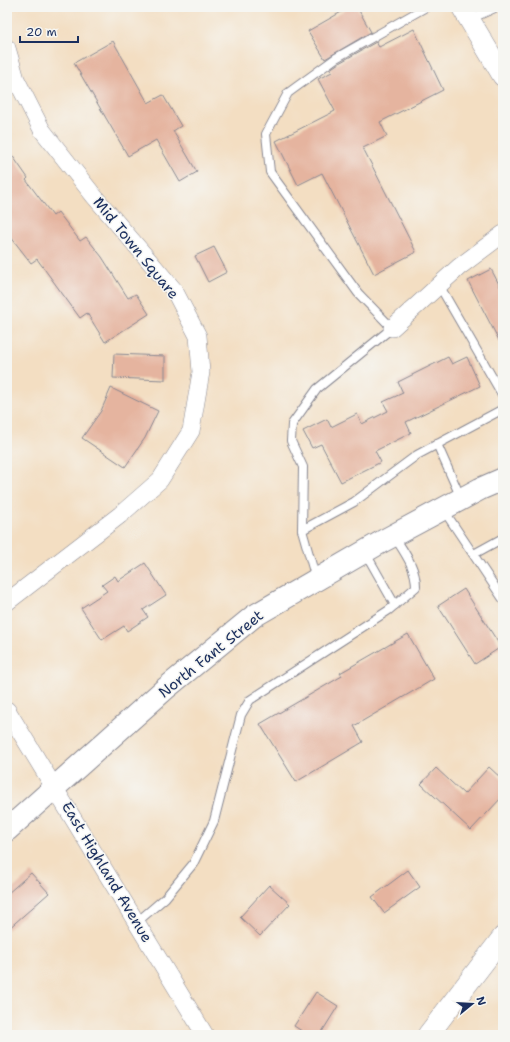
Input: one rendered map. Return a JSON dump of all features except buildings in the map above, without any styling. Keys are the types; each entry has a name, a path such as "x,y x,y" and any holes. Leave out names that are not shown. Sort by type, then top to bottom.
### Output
{"main road":[{"name":"North Fant Street","path":"7,830 165,689 254,616 394,535 462,499 503,480"}],"street":[{"path":"466,13 503,76"},
{"name":"Mid Town Square","path":"7,48 16,79 42,130 94,196 174,290 198,336 201,372 191,431 160,480 120,515 7,602"},
{"path":"392,328 459,267 503,234"},
{"name":"East Highland Avenue","path":"7,710 205,1035"},
{"path":"428,1035 503,937"}],"lane":[{"path":"316,580 302,530 303,467 291,441 292,424 317,389 392,328 358,293 270,172 266,134 288,93 336,58 426,7"},
{"path":"466,13 497,7"},
{"path":"439,285 503,396"},
{"path":"302,530 354,502 417,455 503,409"},
{"path":"437,444 462,499"},
{"path":"443,509 503,598"},
{"path":"137,922 165,898 193,864 214,821 241,715 250,700 395,605 416,587 416,576 394,535"},
{"path":"474,554 503,538"},
{"path":"365,552 395,605"}]}
